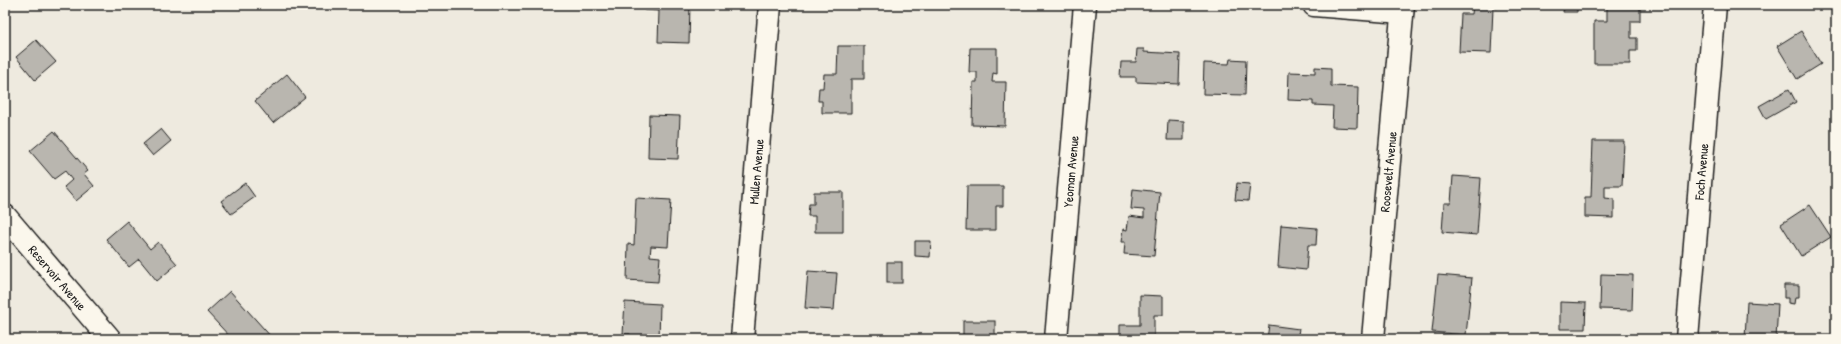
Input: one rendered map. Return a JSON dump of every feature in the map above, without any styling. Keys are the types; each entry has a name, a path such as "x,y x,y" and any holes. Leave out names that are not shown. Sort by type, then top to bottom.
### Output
{"street":[{"name":"Mullen Avenue","path":"742,339 770,5"},
{"name":"Yeoman Avenue","path":"1056,339 1085,5"},
{"path":"1314,5 1402,8"},
{"name":"Foch Avenue","path":"1687,339 1715,5"},
{"name":"Roosevelt Avenue","path":"1373,339 1402,8"},
{"name":"Reservoir Avenue","path":"5,216 110,339"}],"building":[{"path":"644,5 690,5 689,43 658,42 659,11 644,10"},
{"path":"983,5 1010,5 1010,10 983,9"},
{"path":"1473,5 1498,5 1498,8 1493,8 1491,53 1459,52 1461,14 1472,14"},
{"path":"1564,5 1577,5 1577,12 1563,12"},
{"path":"1607,5 1636,5 1636,7 1640,7 1640,21 1631,21 1631,38 1637,38 1637,51 1630,51 1630,64 1594,64 1594,21 1607,21"},
{"path":"1801,31 1821,64 1797,79 1777,46"},
{"path":"36,40 56,62 35,80 16,57"},
{"path":"838,46 864,46 864,79 851,79 851,113 822,113 822,101 818,101 819,88 823,88 824,74 837,74"},
{"path":"970,48 997,48 997,74 993,73 992,82 1006,82 1005,126 972,125 973,82 977,82 977,72 969,72"},
{"path":"1137,49 1144,49 1144,52 1180,54 1179,84 1136,82 1136,77 1120,77 1121,62 1136,62"},
{"path":"1230,59 1246,60 1245,95 1203,94 1204,63 1229,64"},
{"path":"1315,67 1331,68 1331,86 1358,87 1357,128 1332,127 1333,106 1313,105 1313,101 1288,100 1289,72 1315,73"},
{"path":"287,74 305,97 273,123 255,101"},
{"path":"1789,89 1796,102 1766,119 1759,106"},
{"path":"649,115 680,116 678,159 648,158"},
{"path":"1168,120 1184,121 1184,140 1167,140"},
{"path":"161,129 171,141 153,156 143,144"},
{"path":"54,131 88,171 84,174 94,186 76,201 64,187 72,180 65,171 54,179 30,151"},
{"path":"1593,141 1624,141 1622,186 1605,186 1605,198 1614,199 1614,218 1585,217 1585,197 1591,197"},
{"path":"1453,176 1481,178 1477,235 1442,232 1444,203 1451,203"},
{"path":"245,183 255,197 231,214 221,201"},
{"path":"1237,183 1250,184 1248,201 1235,200"},
{"path":"967,186 1003,186 1003,206 996,206 996,230 966,230"},
{"path":"1133,189 1160,192 1154,256 1124,254 1125,242 1121,242 1123,229 1127,230 1129,216 1144,218 1144,210 1131,209"},
{"path":"814,192 843,192 843,232 815,232 815,216 808,216 809,204 814,204"},
{"path":"636,198 671,200 668,247 651,246 650,256 660,257 658,282 627,280 628,244 634,245"},
{"path":"1810,205 1831,237 1801,256 1781,224"},
{"path":"127,221 150,249 158,242 177,264 157,281 139,259 129,267 106,239"},
{"path":"1281,225 1317,228 1316,245 1308,245 1306,270 1278,267"},
{"path":"915,241 931,241 930,257 915,256"},
{"path":"887,262 902,262 902,283 887,283"},
{"path":"808,271 837,273 834,310 805,308"},
{"path":"1601,274 1633,275 1632,310 1600,309"},
{"path":"1438,275 1472,278 1466,335 1432,332"},
{"path":"1784,285 1799,285 1799,297 1795,297 1794,304 1788,303 1788,298 1784,298"},
{"path":"230,291 273,339 232,339 207,312"},
{"path":"1140,295 1163,296 1163,315 1154,315 1154,339 1119,339 1119,325 1140,325"},
{"path":"625,302 660,304 659,339 630,339 630,334 623,334"},
{"path":"1560,302 1586,303 1585,329 1560,329"},
{"path":"1747,302 1778,304 1776,339 1745,339"},
{"path":"963,321 995,321 995,339 963,339"},
{"path":"1269,325 1299,329 1297,339 1267,339"}]}
